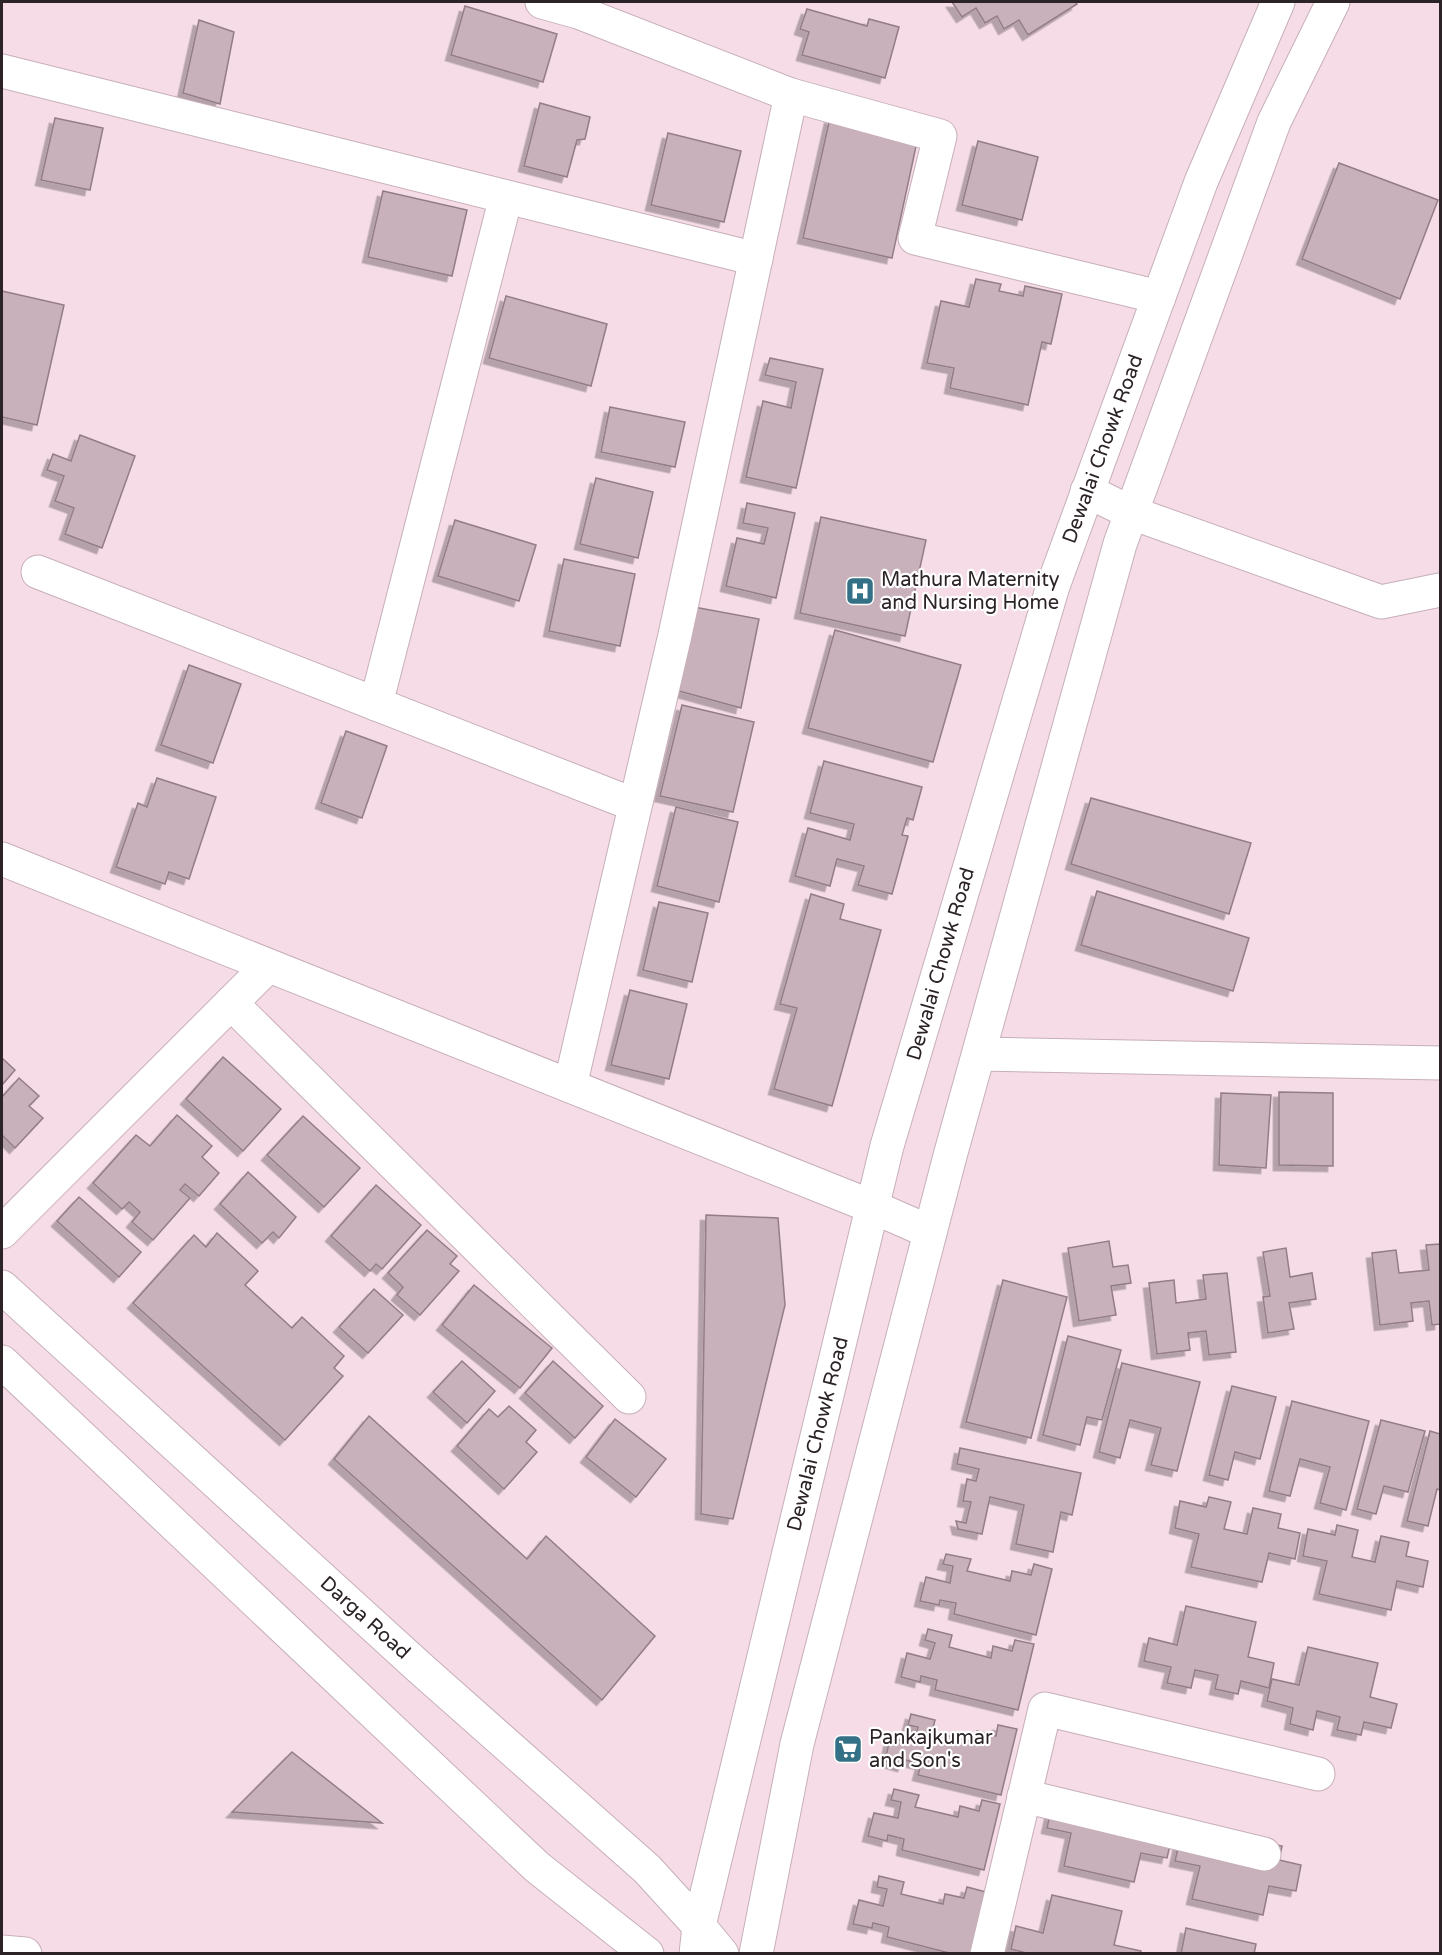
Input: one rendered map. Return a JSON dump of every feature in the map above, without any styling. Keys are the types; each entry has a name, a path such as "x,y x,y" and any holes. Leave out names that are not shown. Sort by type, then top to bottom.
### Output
{"street":[{"path":"542,2 578,7 791,95 940,136 915,237 1159,297"},
{"name":"Dewalai Chowk Road","path":"698,1940 887,1146 1053,586 1201,182 1278,2"},
{"path":"756,1953 797,1744 930,1232 1120,544 1274,122 1333,2"},
{"path":"2,72 756,259"},
{"path":"570,1086 675,636 791,95"},
{"path":"376,704 506,197"},
{"path":"1087,491 1131,513 1381,602 1440,590"},
{"path":"38,572 635,805"},
{"path":"2,859 873,1207 930,1232"},
{"path":"2,1232 268,966"},
{"path":"231,1003 629,1397"},
{"path":"978,1054 1440,1063"},
{"name":"Darga Road","path":"2,1287 420,1668 646,1869 698,1940 722,1953"},
{"path":"2,1362 537,1867 643,1952"},
{"path":"987,1953 1045,1709 1318,1774"},
{"path":"1024,1796 1264,1854"},
{"path":"2,1952 25,1953"}],"building":[{"path":"952,2 1075,2 1077,4 1028,35 1019,20 1004,29 997,16 985,23 976,8 962,17"},
{"path":"465,6 557,34 543,82 451,55"},
{"path":"807,9 867,26 869,19 899,27 885,78 802,55 809,32 800,29"},
{"path":"199,20 234,32 220,104 183,93"},
{"path":"540,103 590,117 585,139 577,140 567,177 524,166"},
{"path":"55,118 103,128 90,190 41,180"},
{"path":"830,118 918,137 892,258 803,238"},
{"path":"668,133 741,151 724,222 651,205"},
{"path":"978,141 1038,157 1022,220 962,205"},
{"path":"1339,163 1438,200 1400,299 1302,259"},
{"path":"383,191 467,210 452,276 368,257"},
{"path":"976,279 1001,284 999,291 1023,296 1025,286 1062,294 1051,344 1042,342 1028,405 950,388 954,368 927,363 941,301 969,307"},
{"path":"2,291 64,305 37,425 2,417"},
{"path":"506,296 607,324 591,386 489,358"},
{"path":"770,358 823,369 796,488 746,477 763,401 791,408 796,382 765,375"},
{"path":"610,407 685,422 675,467 601,452"},
{"path":"80,435 135,456 102,548 65,534 74,508 55,501 64,476 47,470 53,454 71,461"},
{"path":"596,478 653,492 638,558 580,544"},
{"path":"747,503 795,513 776,598 726,586 737,538 764,544 768,528 743,523"},
{"path":"821,517 926,540 905,636 800,613"},
{"path":"455,520 536,545 519,601 438,576"},
{"path":"564,559 635,574 620,646 549,631"},
{"path":"694,607 759,619 741,708 679,691"},
{"path":"835,630 961,665 933,762 808,728"},
{"path":"189,665 241,684 213,763 161,745"},
{"path":"682,705 754,722 733,812 660,796"},
{"path":"346,731 387,746 362,818 321,803"},
{"path":"824,761 922,787 913,820 907,818 902,835 908,836 892,894 858,885 864,866 837,859 830,886 795,876 808,828 850,840 854,824 810,813"},
{"path":"157,778 216,797 189,879 169,872 165,884 116,867 138,803 147,807"},
{"path":"1091,798 1251,843 1229,914 1071,864"},
{"path":"676,807 738,822 719,902 657,886"},
{"path":"1097,891 1249,938 1233,991 1081,945"},
{"path":"811,894 844,904 840,919 881,930 832,1106 774,1089 797,1008 780,1004"},
{"path":"659,902 708,913 692,982 643,970"},
{"path":"630,990 687,1004 669,1079 611,1065"},
{"path":"223,1057 281,1109 243,1151 186,1099"},
{"path":"2,1058 15,1070 2,1085"},
{"path":"19,1078 39,1096 29,1106 43,1118 15,1148 2,1135 2,1097"},
{"path":"1279,1092 1333,1093 1333,1166 1279,1165"},
{"path":"1221,1093 1271,1095 1266,1168 1219,1165"},
{"path":"177,1115 212,1146 202,1157 219,1173 199,1196 185,1184 180,1190 190,1198 153,1240 132,1222 140,1212 129,1202 122,1209 93,1183 136,1135 150,1146"},
{"path":"303,1116 360,1168 324,1207 267,1155"},
{"path":"248,1172 296,1217 279,1238 273,1232 262,1243 220,1204"},
{"path":"376,1185 421,1225 382,1269 376,1264 370,1271 331,1236"},
{"path":"79,1197 141,1252 119,1277 57,1221"},
{"path":"706,1215 778,1218 785,1305 733,1519 701,1514"},
{"path":"427,1230 457,1256 450,1264 459,1271 420,1315 397,1295 403,1287 388,1273"},
{"path":"217,1233 258,1271 245,1285 292,1328 302,1317 344,1356 334,1368 343,1376 285,1440 133,1303 194,1235 206,1247"},
{"path":"1109,1241 1113,1267 1128,1265 1131,1283 1111,1286 1116,1315 1079,1321 1068,1248"},
{"path":"1440,1244 1440,1324 1432,1325 1429,1301 1411,1303 1413,1321 1380,1325 1372,1253 1396,1250 1399,1273 1429,1270 1426,1245"},
{"path":"1286,1248 1290,1277 1312,1273 1316,1299 1289,1303 1294,1329 1268,1333 1263,1297 1270,1296 1263,1252"},
{"path":"1227,1273 1236,1352 1209,1355 1206,1331 1188,1333 1190,1350 1157,1354 1149,1283 1174,1280 1176,1303 1206,1299 1203,1275"},
{"path":"1003,1280 1067,1297 1031,1438 966,1422"},
{"path":"474,1285 552,1348 520,1388 442,1325"},
{"path":"374,1289 403,1315 368,1353 339,1327"},
{"path":"1068,1336 1121,1350 1102,1420 1087,1417 1080,1445 1043,1435"},
{"path":"462,1361 495,1391 467,1423 433,1392"},
{"path":"553,1361 603,1406 575,1438 525,1393"},
{"path":"1122,1363 1200,1382 1177,1471 1151,1465 1161,1428 1130,1420 1120,1458 1099,1452"},
{"path":"1232,1386 1276,1397 1260,1459 1235,1452 1228,1480 1209,1475"},
{"path":"1292,1401 1369,1421 1346,1510 1320,1503 1330,1467 1300,1459 1290,1496 1269,1491"},
{"path":"509,1406 536,1430 526,1442 537,1452 504,1489 457,1446 489,1409 498,1417"},
{"path":"369,1416 527,1559 546,1536 655,1636 602,1700 334,1459"},
{"path":"615,1419 666,1459 636,1497 586,1457"},
{"path":"1381,1420 1425,1431 1408,1492 1384,1486 1376,1514 1357,1509"},
{"path":"1430,1431 1440,1434 1440,1490 1437,1489 1428,1526 1407,1521"},
{"path":"960,1448 1081,1473 1072,1515 1061,1512 1053,1552 1016,1544 1024,1505 990,1497 982,1534 958,1529 956,1521 966,1523 971,1502 963,1501 967,1479 976,1481 979,1469 957,1464"},
{"path":"1209,1497 1231,1502 1224,1529 1247,1534 1253,1508 1281,1514 1278,1528 1300,1533 1295,1559 1269,1553 1262,1582 1191,1567 1199,1534 1175,1528 1180,1501 1206,1507"},
{"path":"1337,1525 1358,1530 1352,1557 1375,1562 1381,1536 1409,1542 1406,1556 1428,1561 1423,1587 1397,1581 1391,1610 1319,1594 1327,1561 1303,1556 1308,1529 1335,1535"},
{"path":"946,1554 971,1559 967,1571 1010,1581 1012,1571 1031,1575 1034,1564 1052,1569 1036,1635 954,1614 956,1603 940,1600 939,1605 920,1601 926,1577 950,1583 953,1566 943,1564"},
{"path":"1186,1606 1256,1622 1248,1657 1274,1663 1269,1688 1241,1681 1238,1694 1215,1689 1218,1675 1195,1670 1191,1688 1167,1683 1171,1667 1144,1661 1149,1638 1177,1645"},
{"path":"928,1629 952,1635 949,1647 991,1658 993,1646 1012,1651 1015,1640 1034,1644 1018,1710 935,1690 937,1680 921,1676 920,1682 901,1677 907,1653 930,1659 935,1643 925,1640"},
{"path":"1308,1647 1378,1663 1370,1697 1397,1704 1391,1728 1364,1722 1361,1735 1337,1730 1340,1717 1317,1711 1313,1730 1290,1724 1293,1708 1267,1701 1272,1679 1299,1685"},
{"path":"911,1714 935,1720 932,1732 974,1742 977,1731 996,1736 998,1725 1017,1729 1001,1795 918,1775 921,1764 905,1760 903,1766 885,1761 890,1738 914,1743 918,1727 908,1725"},
{"path":"292,1752 382,1823 232,1812"},
{"path":"894,1789 919,1795 915,1807 958,1817 960,1806 979,1811 982,1800 1000,1804 984,1870 902,1850 904,1839 888,1835 887,1841 868,1836 874,1813 898,1818 901,1802 891,1800"},
{"path":"1053,1801 1173,1832 1167,1858 1141,1853 1134,1882 1064,1866 1071,1833 1047,1828"},
{"path":"1181,1834 1253,1840 1282,1846 1279,1860 1301,1865 1296,1891 1269,1886 1263,1915 1192,1899 1200,1866 1175,1861"},
{"path":"879,1876 904,1882 901,1894 943,1904 945,1894 964,1898 967,1887 986,1892 971,1954 953,1954 887,1937 889,1927 873,1923 872,1928 853,1924 859,1900 883,1906 887,1889 877,1887"},
{"path":"1052,1895 1122,1911 1114,1945 1141,1951 1140,1954 1030,1954 1011,1949 1016,1926 1043,1933"},
{"path":"1186,1928 1256,1944 1254,1954 1181,1954"}],"place":[{"name":"Mathura Maternity and Nursing Home","path":"860,591"},
{"name":"Pankajkumar and Son's","path":"848,1749"}]}
